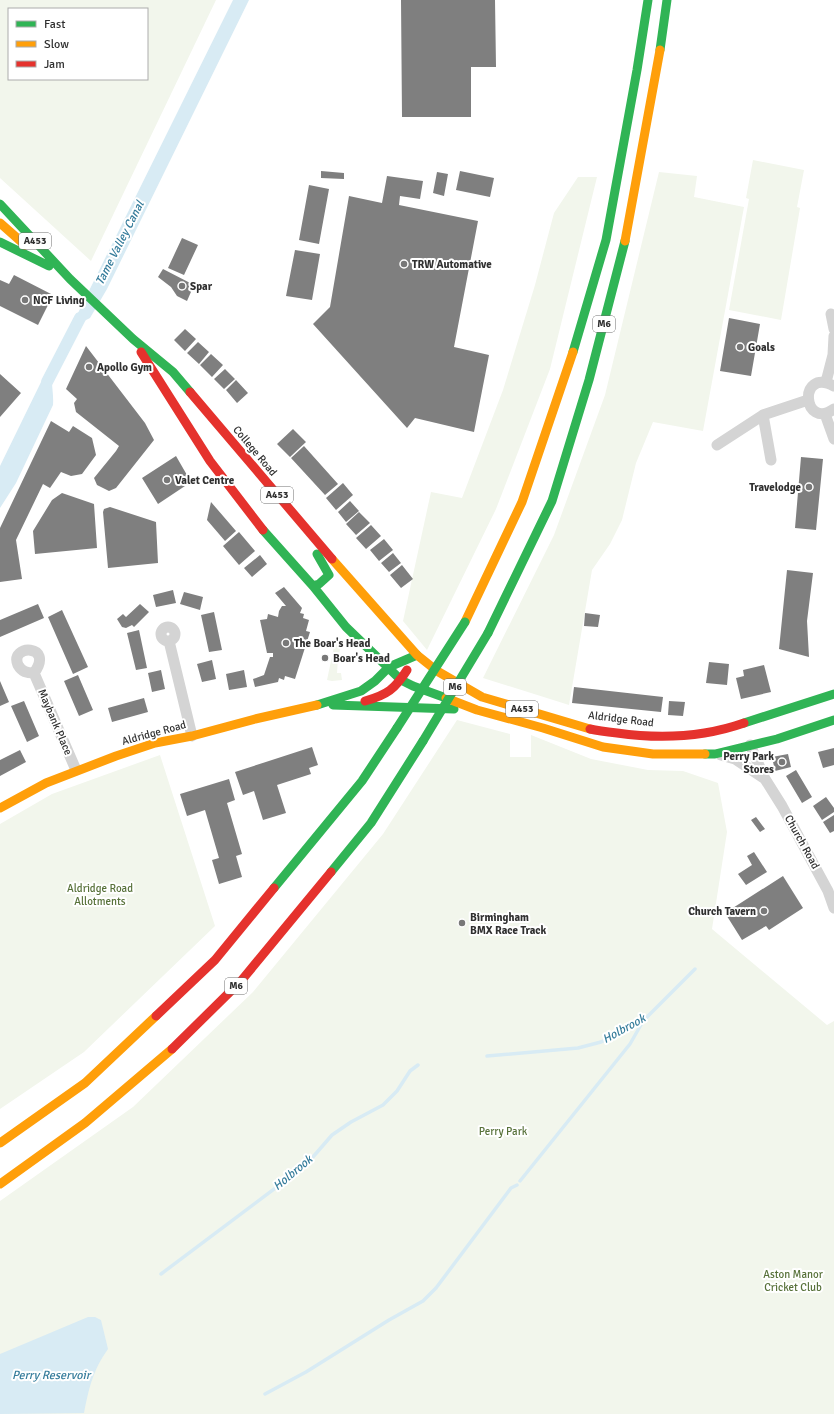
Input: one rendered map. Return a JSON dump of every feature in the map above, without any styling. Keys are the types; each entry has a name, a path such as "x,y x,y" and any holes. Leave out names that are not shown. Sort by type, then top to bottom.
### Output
{"main road":[{"name":"M6","path":"0,1143 85,1083 215,960 362,781 465,622 522,502 573,354 606,240 638,70 648,0"},
{"name":"M6","path":"0,1184 85,1123 165,1055 241,982 371,823 423,741 488,633 552,501 589,380 624,247 656,74 667,0"},
{"name":"A453","path":"0,204 70,279"},
{"name":"A453","path":"0,224 49,266 70,279"},
{"path":"0,242 49,266"},
{"name":"College Road","path":"70,279 133,339 173,372 272,490 417,655"},
{"name":"College Road","path":"133,339 210,461 259,525 313,586 346,627 389,667"},
{"path":"272,490 329,574 329,576 319,584 313,586"},
{"name":"Aldridge Road","path":"0,808 46,783 76,770 155,743 192,736 255,719 322,704 362,691 375,682 389,667 417,655"},
{"name":"Aldridge Road","path":"350,705 388,694 401,680 417,655"},
{"name":"Aldridge Road","path":"417,655 437,671 482,697 595,730 639,736 674,736 703,733 739,725 834,694"},
{"name":"Aldridge Road","path":"389,667 401,680 412,686 477,710 544,728 603,747 653,754 715,754 746,742 777,739 834,720"},
{"name":"Aldridge Road","path":"322,704 477,710"},
{"path":"703,733 727,738"}],"street":[{"path":"831,314 834,329"},
{"path":"834,336 830,384 819,383 812,386 808,393 808,400 814,411 819,413 830,412 834,439"},
{"path":"717,445 762,415 808,400"},
{"path":"762,415 771,460"},
{"path":"169,641 192,736"},
{"name":"Maybank Place","path":"34,673 76,770"},
{"name":"Church Road","path":"746,742 765,779 809,854 828,891 834,908"},
{"name":"Church Road","path":"715,754 735,759 765,779"}],"green space":[{"path":"0,0 216,0 91,261 0,178"},
{"path":"753,160 804,170 797,207 800,208 781,320 729,310 749,199 746,198"},
{"path":"659,172 697,176 694,197 744,207 703,431 653,422 636,463 622,520 610,544 592,570 569,705 483,678 554,535 605,395"},
{"path":"578,177 597,177 550,369 496,509 427,650 403,621 431,492 462,498 503,390 535,285 554,213"},
{"path":"336,637 340,638 342,642 338,658 337,673 341,673 342,680 332,681 327,680"},
{"name":"Perry Park","path":"457,720 510,734 510,757 531,757 531,735 591,759 648,770 683,771 718,783 727,832 712,929 827,1025 834,1021 834,1414 0,1414 0,1201 133,1107 253,992 383,834"},
{"name":"Aldridge Road Allotments","path":"160,755 215,926 84,1052 0,1109 0,824 52,794"}],"water":[{"path":"233,0 249,0 107,289 90,318 80,323 71,333 78,313"},
{"path":"53,368 53,405 16,483 0,508 0,466 42,380"},
{"name":"Perry Reservoir","path":"88,1317 95,1317 101,1320 108,1349 92,1380 84,1413 0,1414 0,1354"}],"building":[{"path":"401,0 495,0 496,67 471,67 471,117 402,117"},
{"path":"321,171 344,173 344,179 321,178"},
{"path":"460,171 494,178 490,197 456,190"},
{"path":"437,172 448,174 444,196 433,193"},
{"name":"TRW Automative","path":"387,176 423,181 420,199 400,196 399,205 478,221 454,347 489,355 474,432 415,418 407,428 313,324 330,307 349,196 382,203"},
{"path":"309,185 329,189 319,244 299,240"},
{"path":"182,238 198,245 184,275 168,268"},
{"path":"295,250 320,254 312,300 286,296"},
{"name":"Spar","path":"163,269 194,285 187,301 177,296 171,287 158,277"},
{"name":"NCF Living","path":"14,275 53,295 38,325 0,306 0,280 9,284"},
{"name":"Goals","path":"729,318 760,324 751,376 720,371"},
{"path":"185,329 196,339 185,351 174,340"},
{"path":"198,342 209,352 199,364 187,353"},
{"path":"86,346 145,423 154,440 116,488 109,491 97,485 94,478 119,446 76,412 74,403 77,399 66,389"},
{"path":"211,354 223,365 212,377 200,365"},
{"path":"225,369 235,379 224,389 214,379"},
{"path":"0,374 21,393 0,417"},
{"path":"236,380 248,393 237,403 226,390"},
{"path":"51,421 69,432 73,426 92,438 96,455 82,474 71,476 61,472 50,488 43,484 16,540 22,579 0,582 0,528"},
{"path":"293,429 306,442 290,457 277,444"},
{"path":"304,446 338,484 325,495 291,458"},
{"name":"Valet Centre","path":"176,456 191,482 158,504 142,478"},
{"name":"Travelodge","path":"801,457 823,459 816,530 795,528"},
{"path":"343,483 353,495 336,510 326,498"},
{"path":"62,493 94,504 97,548 35,554 33,531 52,500"},
{"path":"350,501 359,511 346,522 338,512"},
{"path":"211,502 236,531 225,541 207,520"},
{"path":"110,507 156,522 158,563 108,568 103,512 104,509"},
{"path":"359,512 370,523 356,535 346,524"},
{"path":"371,525 381,536 366,549 356,538"},
{"path":"239,532 255,551 239,565 223,546"},
{"path":"384,539 393,550 379,561 370,550"},
{"path":"393,553 401,563 389,572 381,563"},
{"path":"260,555 267,564 252,577 244,568"},
{"path":"402,565 413,579 401,588 390,575"},
{"path":"787,570 813,573 807,621 809,657 779,649"},
{"name":"The Boar's Head","path":"284,587 302,608 300,613 304,614 303,618 309,620 306,631 310,632 295,679 285,676 284,680 279,678 278,682 255,687 253,679 264,675 270,657 273,657 273,653 267,653 260,620 267,619 268,614 278,617 282,606 286,606 275,593"},
{"path":"173,590 176,603 156,607 153,595"},
{"path":"184,592 203,597 200,610 180,604"},
{"path":"38,604 44,618 0,637 0,620"},
{"path":"140,604 149,612 134,627 132,625 126,628 122,627 117,619 123,614 126,617"},
{"path":"62,610 88,667 73,674 48,617"},
{"path":"214,612 222,650 209,652 201,615"},
{"path":"585,613 600,615 598,627 584,626"},
{"path":"139,630 147,668 136,670 127,633"},
{"path":"212,660 216,679 202,682 197,664"},
{"path":"709,662 729,664 727,685 706,683"},
{"path":"764,665 771,692 741,699 736,678 744,676 743,670"},
{"path":"161,670 165,689 152,692 148,673"},
{"path":"244,670 247,687 229,690 226,674"},
{"path":"78,675 93,710 79,716 64,681"},
{"path":"0,681 9,702 0,706"},
{"path":"574,687 663,697 661,712 572,703"},
{"path":"144,698 148,712 112,722 108,708"},
{"path":"24,701 39,736 27,742 11,706"},
{"path":"669,701 685,702 683,716 668,715"},
{"path":"312,747 318,765 309,768 311,774 277,785 286,813 263,820 254,791 243,795 235,772"},
{"path":"834,748 834,765 823,768 818,752"},
{"path":"20,750 26,762 0,776 0,760"},
{"name":"Perry Park Stores","path":"788,754 791,767 775,771 772,757"},
{"path":"796,770 812,797 802,803 786,776"},
{"path":"229,779 235,800 227,803 242,854 236,856 242,877 219,884 212,860 219,858 205,810 187,816 180,794"},
{"path":"826,797 834,808 834,812 822,820 813,806"},
{"path":"834,815 834,831 830,833 823,822"},
{"path":"756,817 765,829 760,832 751,820"},
{"path":"754,852 767,872 746,885 738,874 752,865 747,856"},
{"name":"Church Tavern","path":"783,876 803,908 769,930 766,926 742,940 725,913"}],"waterway":[{"name":"Tame Valley Canal","path":"47,382 80,318"},
{"name":"Holbrook","path":"487,1056 578,1048 601,1042 643,1021 695,969"},
{"path":"520,1181 630,1044 642,1023"},
{"name":"Holbrook","path":"161,1274 306,1165 332,1135 351,1122 383,1105 397,1091 410,1071 418,1065"},
{"path":"265,1394 306,1372 389,1320 423,1301 436,1288 511,1188 517,1185"}],"traffic: fast":[{"path":"573,352 606,240 637,70 648,0"},
{"path":"660,50 667,0"},
{"path":"0,204 70,279 133,339 173,372 190,392"},
{"path":"488,633 552,501 589,380 625,241"},
{"path":"0,242 49,266"},
{"path":"263,530 313,586 346,627 401,680 446,698"},
{"path":"313,586 319,584 329,575 317,554"},
{"path":"397,728 465,622"},
{"path":"423,741 488,633"},
{"path":"317,705 361,691 375,681 389,667 417,655"},
{"path":"744,723 834,694"},
{"path":"333,705 454,709"},
{"path":"705,754 715,754 777,739 834,720"},
{"path":"274,888 362,781 397,728"},
{"path":"331,872 371,823 423,741"}],"traffic: slow":[{"path":"625,241 660,50"},
{"path":"0,223 25,245"},
{"path":"465,622 522,502 573,352"},
{"path":"332,559 417,655 437,671 482,697 590,729"},
{"path":"446,698 477,710 543,728 603,747 653,754 705,754"},
{"path":"0,808 46,783 116,756 155,743 192,736 255,719 317,705"},
{"path":"0,1143 85,1083 156,1016"},
{"path":"0,1184 85,1123 172,1049"}],"traffic: jam":[{"path":"141,352 210,461 263,530"},
{"path":"190,392 332,559"},
{"path":"365,701 385,694 394,687 407,670"},
{"path":"590,729 633,735 681,736 729,728 744,723"},
{"path":"172,1049 241,981 331,872"},
{"path":"156,1016 215,960 274,888"}],"place":[{"name":"TRW Automative","path":"404,264"},
{"name":"Spar","path":"182,286"},
{"name":"NCF Living","path":"25,300"},
{"name":"Goals","path":"740,347"},
{"name":"Apollo Gym","path":"89,367"},
{"name":"Valet Centre","path":"167,480"},
{"name":"Travelodge","path":"809,487"},
{"name":"The Boar's Head","path":"286,643"},
{"name":"Boar's Head","path":"325,658"},
{"name":"Perry Park Stores","path":"782,762"},
{"name":"Church Tavern","path":"764,911"},
{"name":"Birmingham BMX Race Track","path":"462,923"}],"park label":[{"name":"Aston Manor Cricket Club","path":"793,1280"}]}
